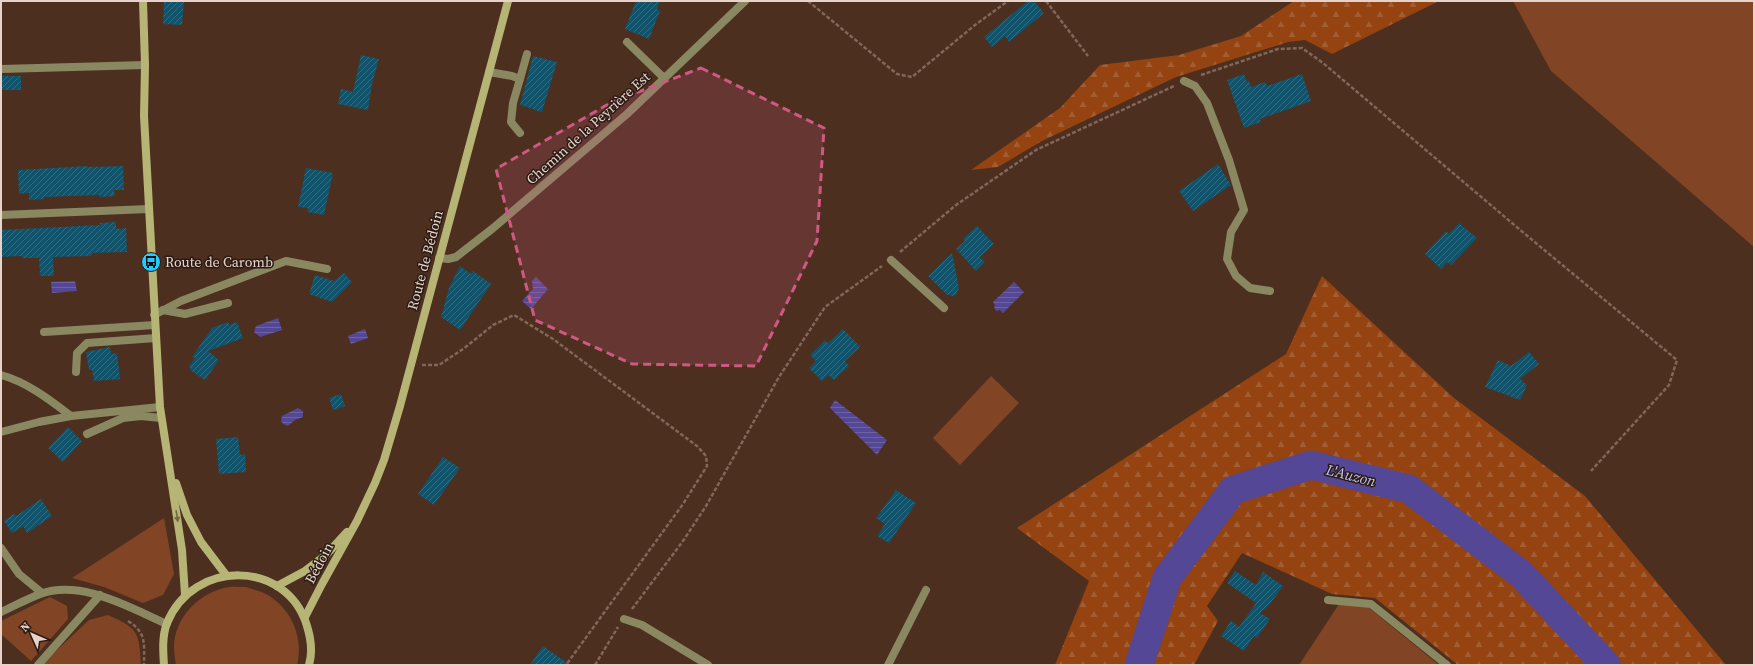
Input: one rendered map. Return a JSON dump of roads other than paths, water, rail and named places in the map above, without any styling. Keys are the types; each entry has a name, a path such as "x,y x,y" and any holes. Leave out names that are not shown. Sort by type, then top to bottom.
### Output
{"main road":[{"path":"143,1 145,65 144,116 160,407 182,550 185,595"},
{"name":"Route de Bédoin","path":"357,521 384,460 412,364 508,1"},
{"path":"169,463 187,515 201,542 226,575"},
{"path":"277,586 305,571 326,555 357,521"},
{"name":"Bédoin","path":"305,617 357,521"},
{"path":"164,665 162,646 167,624 174,609 185,595 204,582 226,575 253,576 277,586 294,600 305,617 311,637 311,657 309,665"}],"street":[{"name":"Chemin de la Peyrière Est","path":"439,258 456,258 466,250 627,114 745,1"},
{"path":"627,42 664,78"},
{"path":"520,133 511,122 513,103 527,54"},
{"path":"1,69 145,65"},
{"path":"489,72 520,79"},
{"path":"1184,81 1195,86 1207,103 1218,136 1229,160 1244,210 1231,232 1227,260 1236,276 1250,288 1270,291"},
{"path":"1,215 149,209"},
{"path":"891,260 944,308"},
{"path":"154,315 181,301 286,261 326,269"},
{"path":"163,310 185,314 228,303"},
{"path":"44,332 155,325"},
{"path":"76,372 77,354 87,343 156,338"},
{"path":"1,375 11,378 42,394 71,416"},
{"path":"1,432 39,422 71,416 160,407"},
{"path":"87,434 123,418 141,416 161,418"},
{"path":"1,548 19,574 42,593"},
{"path":"1,612 42,593 70,590 100,595 167,624"},
{"path":"888,665 926,590"},
{"path":"38,665 100,595"},
{"path":"1328,600 1371,604 1446,665"},
{"path":"624,619 642,625 708,665"}],"waterway":[{"name":"L'Auzon","path":"1139,665 1167,578 1233,490 1311,465 1409,489 1521,574 1606,665"}],"place":[{"name":"Route de Caromb","path":"151,262"}]}
